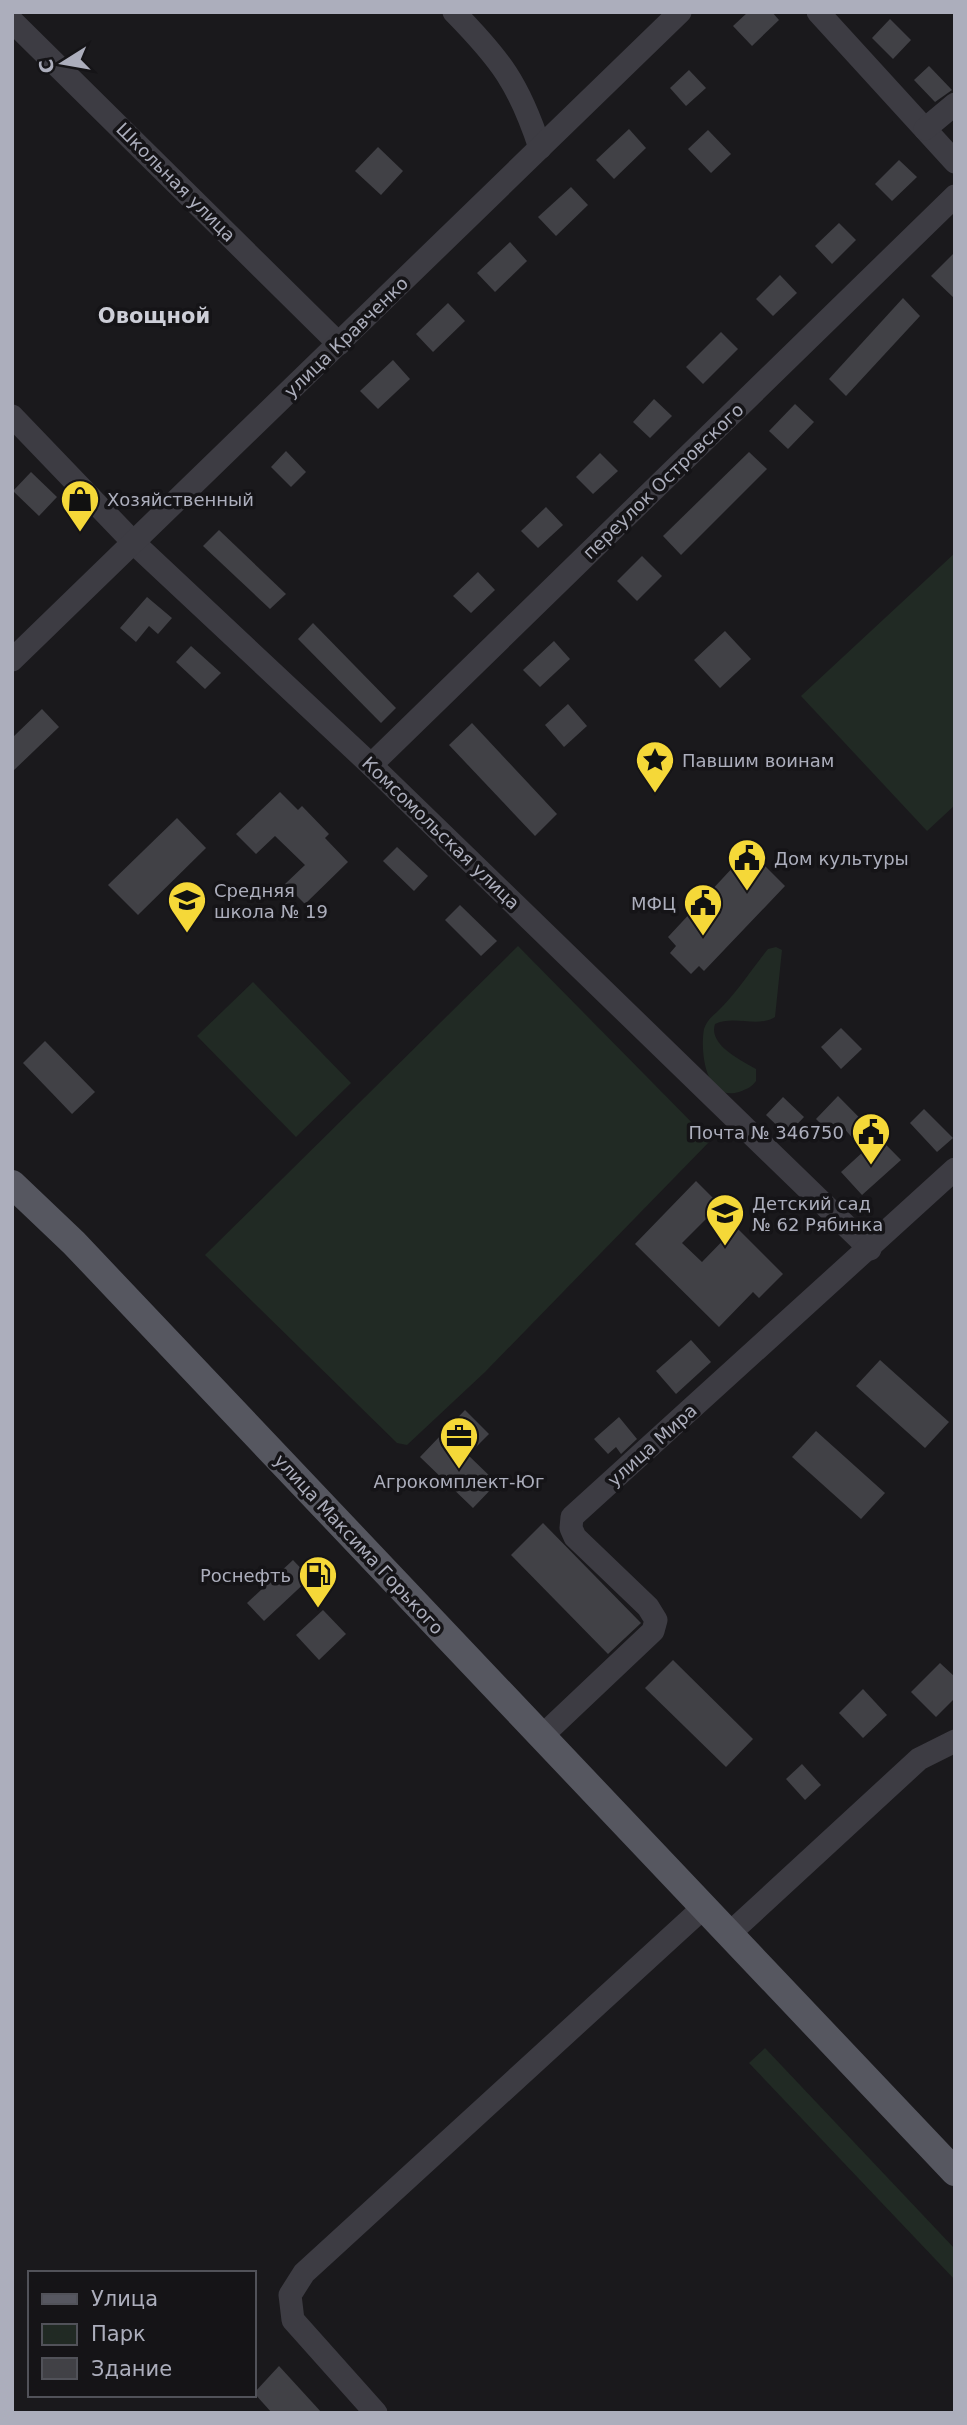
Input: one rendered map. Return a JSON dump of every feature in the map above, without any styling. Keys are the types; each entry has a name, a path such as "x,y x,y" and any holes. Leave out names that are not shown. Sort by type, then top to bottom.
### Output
{"main road":[{"name":"улица Максима Горького","path":"12,1184 74,1243 955,2172"}],"street":[{"path":"454,12 500,61 524,99 540,148"},
{"name":"улица Кравченко","path":"12,660 680,12"},
{"path":"818,12 955,162"},
{"name":"Школьная улица","path":"12,21 339,344"},
{"path":"925,130 955,104"},
{"name":"переулок Островского","path":"371,765 955,196"},
{"name":"Комсомольская улица","path":"12,416 134,542 371,765 870,1248"},
{"name":"улица Мира","path":"542,1736 653,1631 656,1620 648,1607 575,1537 571,1528 572,1517 955,1170"},
{"path":"729,1934 919,1759 955,1741"},
{"path":"376,2413 293,2320 290,2295 304,2273 704,1907"}],"green space":[{"path":"955,553 955,805 927,831 801,696"},
{"path":"518,946 710,1141 485,1372 407,1445 397,1443 205,1255"},
{"path":"776,947 782,950 775,1017 761,1021 715,1024 716,1039 721,1045 756,1069 756,1081 753,1085 739,1092 728,1093 712,1082 707,1072 703,1050 704,1029 709,1019 731,997 768,949"},
{"path":"253,982 351,1083 296,1137 197,1036"},
{"path":"765,2048 955,2249 955,2280 749,2063"}],"building":[{"path":"748,12 772,12 779,20 752,46 733,26"},
{"path":"890,19 911,40 893,59 872,38"},
{"path":"929,66 952,90 935,102 914,80"},
{"path":"689,70 706,88 686,106 670,88"},
{"path":"629,129 646,148 614,179 596,160"},
{"path":"708,130 731,154 711,173 688,149"},
{"path":"378,147 403,171 381,195 355,171"},
{"path":"899,160 917,177 892,201 875,184"},
{"path":"571,187 588,205 556,236 538,217"},
{"path":"839,223 856,240 832,264 815,246"},
{"path":"510,242 527,261 495,292 477,273"},
{"path":"955,252 955,299 931,276"},
{"path":"780,275 797,293 773,316 756,299"},
{"path":"903,298 920,316 846,396 829,379"},
{"path":"448,303 465,321 433,352 416,334"},
{"path":"721,332 738,349 703,384 686,367"},
{"path":"393,360 410,379 378,409 360,391"},
{"path":"654,399 672,416 650,438 633,422"},
{"path":"795,404 814,422 788,449 769,431"},
{"path":"286,451 306,472 291,487 271,467"},
{"path":"749,452 767,469 681,555 663,536"},
{"path":"600,453 618,471 593,494 576,477"},
{"path":"31,472 57,497 39,516 13,491"},
{"path":"546,507 563,525 538,548 521,531"},
{"path":"219,530 286,594 270,609 203,546"},
{"path":"642,556 662,576 637,601 617,581"},
{"path":"478,572 495,590 471,613 453,596"},
{"path":"147,597 172,618 158,634 149,626 136,642 120,628"},
{"path":"313,623 396,708 381,723 298,639"},
{"path":"725,631 751,659 720,688 694,660"},
{"path":"554,641 570,659 540,687 523,670"},
{"path":"191,646 221,673 205,689 176,662"},
{"path":"568,704 587,726 564,747 545,725"},
{"path":"42,709 59,727 12,772 12,738"},
{"path":"472,723 557,814 535,836 449,745"},
{"path":"280,792 298,810 302,806 329,834 325,838 348,862 305,904 285,884 305,865 275,836 256,854 236,834"},
{"path":"177,818 206,848 138,915 108,885"},
{"path":"397,847 428,876 414,891 383,861"},
{"path":"749,850 785,886 704,971 699,966 691,974 670,953 676,946 668,937"},
{"path":"460,905 497,941 481,956 445,920"},
{"path":"841,1028 862,1049 841,1069 821,1047"},
{"path":"45,1041 95,1092 72,1114 23,1063"},
{"name":"Почта № 346750","path":"838,1096 901,1160 862,1195 841,1172 864,1151 842,1126 833,1136 816,1119"},
{"path":"783,1097 804,1117 787,1135 766,1115"},
{"path":"924,1109 953,1138 937,1152 910,1123"},
{"path":"696,1181 720,1205 682,1243 702,1262 736,1227 783,1274 759,1298 753,1292 719,1327 635,1244"},
{"path":"691,1340 711,1362 676,1394 656,1371"},
{"path":"880,1360 949,1422 925,1448 856,1386"},
{"name":"Агрокомплект-Юг","path":"465,1410 489,1434 468,1455 497,1483 473,1508 420,1457"},
{"path":"619,1417 637,1439 621,1454 616,1447 608,1454 594,1439"},
{"path":"816,1431 885,1493 861,1519 792,1457"},
{"path":"543,1523 641,1623 608,1654 511,1555"},
{"path":"293,1560 310,1578 264,1621 247,1603"},
{"path":"323,1610 346,1634 319,1660 296,1635"},
{"path":"673,1660 753,1739 726,1767 645,1688"},
{"path":"940,1663 955,1677 955,1698 936,1717 911,1692"},
{"path":"863,1689 887,1715 863,1738 839,1713"},
{"path":"802,1764 821,1785 805,1800 786,1779"},
{"path":"279,2366 322,2413 272,2413 256,2395 256,2391"}],"place":[{"name":"Хозяйственный","path":"80,533"},
{"name":"Павшим воинам","path":"655,794"},
{"name":"Дом культуры","path":"747,892"},
{"name":"Средняя школа № 19","path":"187,934"},
{"name":"МФЦ","path":"703,937"},
{"name":"Почта № 346750","path":"871,1166"},
{"name":"Детский сад № 62 Рябинка","path":"725,1247"},
{"name":"Агрокомплект-Юг","path":"459,1470"},
{"name":"Роснефть","path":"318,1609"}],"district":[{"name":"Овощной","path":"154,316"}]}
